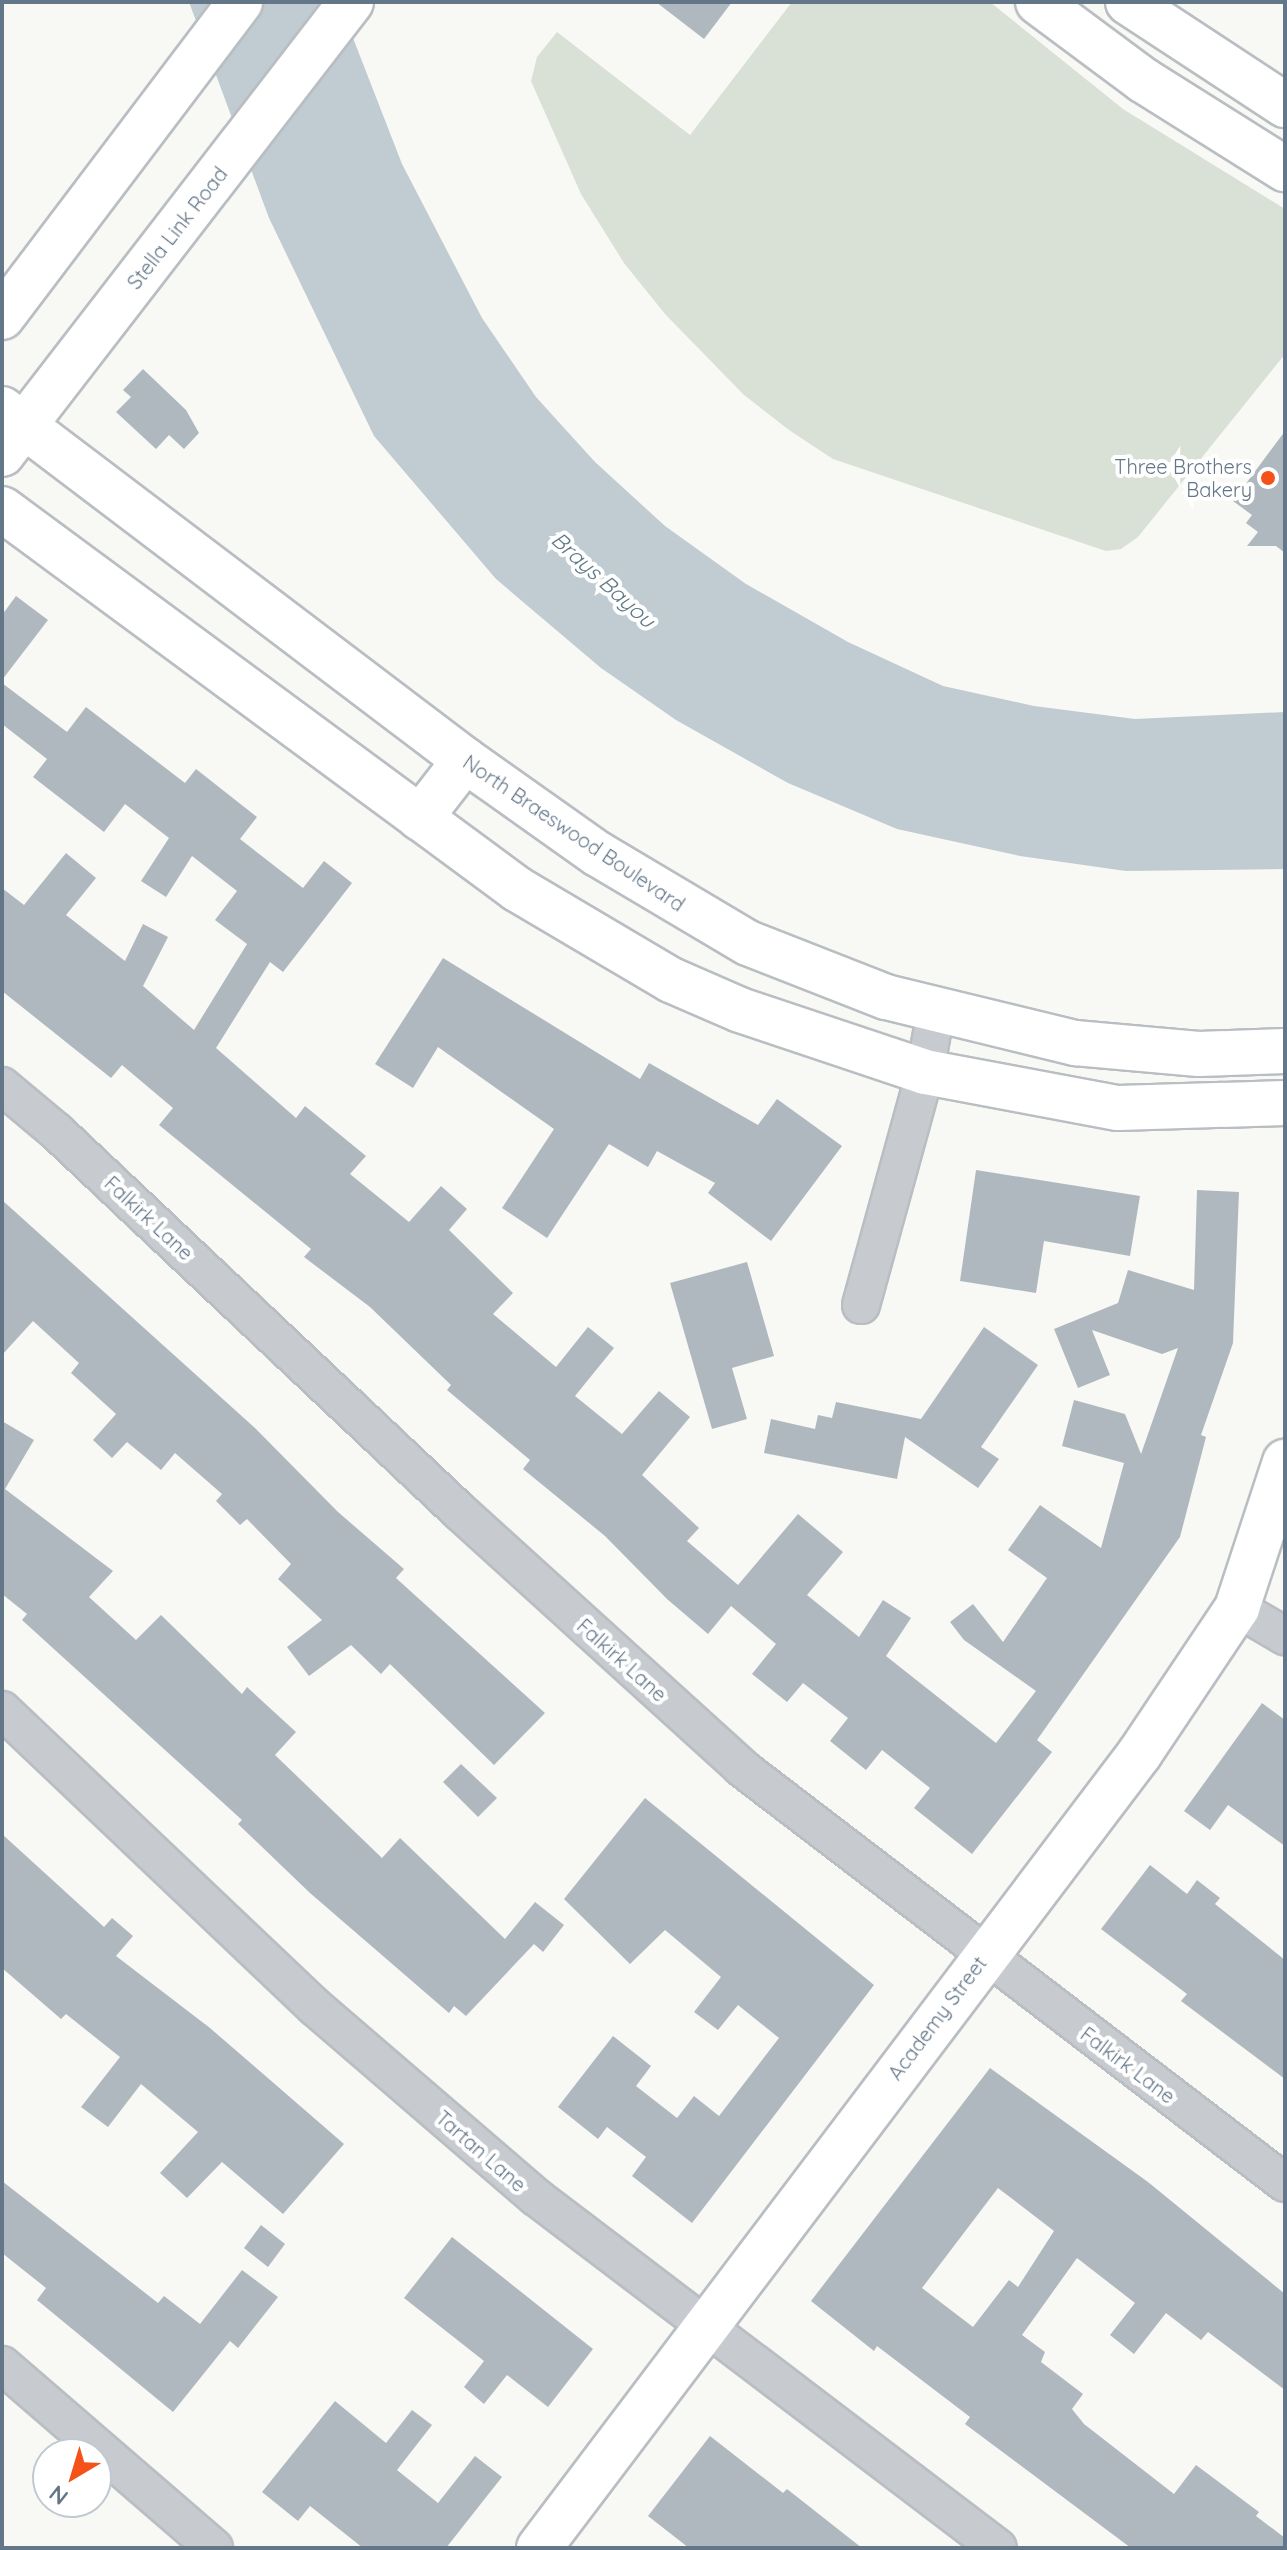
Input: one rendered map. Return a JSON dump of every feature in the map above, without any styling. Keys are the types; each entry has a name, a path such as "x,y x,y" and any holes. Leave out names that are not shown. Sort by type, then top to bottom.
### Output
{"main road":[{"path":"2,317 159,105 240,2"},
{"name":"Stella Link Road","path":"10,430 200,198 351,2"},
{"path":"1038,2 1097,48 1285,169"},
{"path":"1128,2 1285,105"},
{"path":"1209,122 1242,79"},
{"name":"North Braeswood Boulevard","path":"10,430 598,854 748,943 822,975 936,1010 1075,1043 1199,1054 1285,1051"},
{"path":"2,509 517,889 671,980 740,1010 925,1072 1118,1108 1285,1103"},
{"path":"420,818 465,760"},
{"name":"Academy Street","path":"539,2548 1140,1753 1237,1608 1285,1462"}],"street":[{"path":"861,1305 925,1072 936,1010"},
{"name":"Falkirk Lane","path":"2,1086 57,1132 459,1511 742,1768 984,1956 1285,2183"},
{"path":"1237,1608 1285,1636"},
{"name":"Tartan Lane","path":"2,1710 315,2007 536,2197 998,2548"},
{"path":"2,2365 214,2548"}],"shaded area":[{"path":"792,2 990,2 1123,109 1285,209 1285,354 1138,537 1121,549 1106,551 833,459 744,395 665,314 624,263 581,194 531,81 537,57 557,32 690,135"}],"water":[{"name":"Brays Bayou","path":"189,2 339,2 402,164 482,318 536,397 595,462 665,526 746,584 848,642 943,686 1034,706 1135,719 1285,712 1285,869 1126,871 1020,856 897,829 788,783 676,720 601,668 496,579 374,436 269,218"}],"building":[{"path":"656,2 732,2 704,39"},
{"path":"143,369 186,410 199,433 184,449 169,435 156,449 116,412 131,397 123,390"},
{"name":"Three Brothers Bakery","path":"1285,431 1285,553 1276,546 1247,546 1258,532 1246,523 1252,515 1233,501"},
{"path":"16,596 48,620 2,680 2,615"},
{"path":"2,683 67,732 86,707 185,783 196,769 257,817 240,839 303,888 324,861 352,883 283,972 270,962 216,1048 296,1118 305,1106 366,1156 350,1174 409,1222 441,1186 467,1209 449,1230 513,1293 493,1314 556,1367 588,1327 614,1348 575,1396 622,1434 659,1391 690,1417 642,1475 699,1528 687,1541 738,1585 798,1514 843,1552 807,1595 859,1637 883,1600 911,1618 886,1656 996,1743 1036,1691 964,1640 950,1622 973,1604 1003,1642 1047,1578 1008,1550 1040,1505 1101,1548 1124,1463 1062,1446 1074,1400 1125,1414 1141,1454 1178,1348 1162,1354 1092,1330 1110,1375 1078,1388 1054,1329 1118,1303 1128,1270 1194,1290 1197,1190 1239,1192 1233,1343 1201,1435 1206,1437 1180,1537 1037,1740 1052,1752 972,1854 914,1808 930,1788 882,1750 866,1770 830,1741 848,1718 803,1683 787,1702 752,1674 776,1644 731,1606 708,1634 667,1599 605,1536 523,1469 530,1460 447,1390 451,1385 370,1307 304,1257 311,1249 159,1125 173,1108 122,1065 111,1078 2,991 2,888 24,905 66,853 96,878 66,915 125,961 143,924 168,937 143,986 194,1030 247,944 215,920 237,891 192,856 166,897 141,881 169,838 125,804 104,832 33,777 47,759 2,724"},
{"path":"443,958 640,1079 649,1063 758,1125 777,1099 842,1146 771,1241 708,1193 715,1183 657,1151 648,1167 609,1144 547,1238 502,1208 554,1129 438,1047 413,1088 375,1064"},
{"path":"976,1170 1140,1196 1130,1256 1044,1241 1036,1293 960,1281"},
{"path":"2,1200 255,1428 338,1512 404,1569 396,1578 545,1713 494,1765 390,1664 381,1674 351,1645 309,1676 287,1647 322,1620 278,1579 291,1564 247,1519 240,1525 216,1501 222,1494 175,1453 161,1470 127,1442 112,1458 93,1440 116,1414 71,1373 79,1363 33,1321 2,1355"},
{"path":"747,1262 774,1356 732,1368 747,1419 712,1429 670,1283"},
{"path":"984,1327 1038,1365 981,1447 999,1459 978,1488 905,1437 897,1479 764,1453 771,1419 815,1429 818,1415 832,1418 836,1402 921,1419"},
{"path":"2,1421 34,1440 5,1489 113,1571 89,1597 136,1640 161,1615 242,1694 247,1687 296,1732 275,1755 382,1858 400,1838 505,1939 535,1902 564,1925 543,1952 534,1944 466,2016 454,2006 449,2013 310,1893 238,1824 242,1820 22,1620 27,1614 2,1594"},
{"path":"1262,1703 1285,1720 1285,1846 1228,1805 1210,1830 1184,1811"},
{"path":"461,1764 497,1798 478,1817 443,1782"},
{"path":"645,1798 874,1985 692,2223 632,2176 646,2157 607,2127 598,2139 558,2107 613,2036 651,2066 636,2086 677,2118 694,2096 719,2116 779,2038 738,2005 718,2030 694,2012 721,1977 665,1930 630,1964 564,1899"},
{"path":"2,1834 104,1927 112,1918 133,1936 116,1956 210,2028 344,2144 283,2214 222,2162 187,2198 160,2173 198,2132 141,2084 108,2127 81,2107 120,2057 66,2014 61,2019 2,1968"},
{"path":"1150,1865 1187,1894 1197,1880 1220,1898 1215,1904 1285,1960 1285,2079 1181,2001 1187,1994 1101,1929"},
{"path":"990,2068 1148,2182 1285,2294 1285,2390 1208,2332 1201,2340 1166,2313 1134,2354 1110,2335 1135,2303 1077,2258 1022,2335 1045,2352 1041,2362 1083,2394 1072,2409 1084,2424 1174,2494 1196,2465 1259,2512 1256,2516 1285,2538 1285,2548 1131,2548 965,2424 970,2417 877,2346 874,2351 811,2301","holes":["998,2188 1054,2231 1018,2287 1009,2280 973,2327 922,2288"]},
{"path":"2,2181 158,2303 164,2296 200,2324 242,2270 278,2297 238,2348 230,2341 173,2412 37,2300 46,2288 2,2253"},
{"path":"261,2225 285,2244 268,2267 244,2248"},
{"path":"452,2237 593,2349 548,2407 507,2375 484,2404 464,2387 484,2361 404,2298"},
{"path":"335,2401 386,2443 412,2410 432,2425 397,2470 438,2503 475,2456 502,2477 446,2548 363,2548 310,2506 298,2521 262,2492"},
{"path":"710,2436 783,2493 787,2489 862,2548 689,2548 648,2516"}],"place":[{"name":"Three Brothers Bakery","path":"1268,478"}]}
